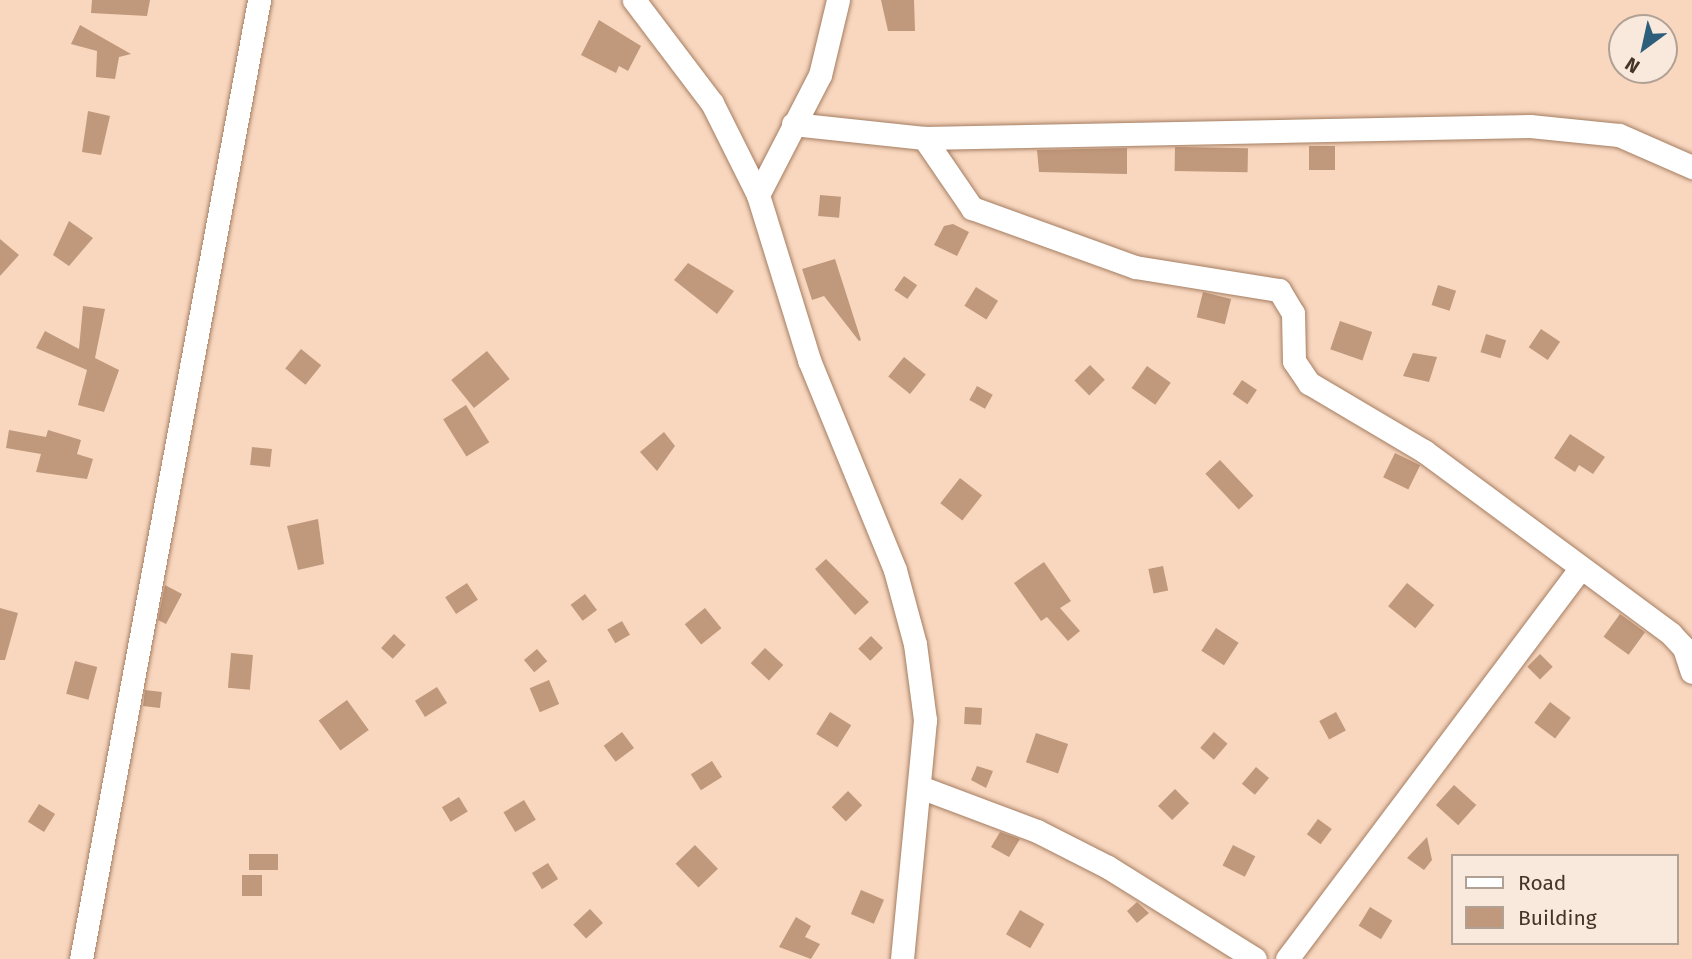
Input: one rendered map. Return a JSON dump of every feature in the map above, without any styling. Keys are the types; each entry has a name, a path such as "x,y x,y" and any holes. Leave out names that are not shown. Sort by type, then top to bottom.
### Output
{"street":[{"path":"81,959 259,0"},
{"path":"634,0 712,103 758,195 809,360 898,583 925,720 902,959"},
{"path":"758,195 820,75 838,0"},
{"path":"793,124 924,138 1530,126 1619,135 1692,167"},
{"path":"924,138 972,208 1135,267 1279,290 1293,313 1294,361 1309,383 1424,451 1579,570 1671,634 1685,648 1692,672"},
{"path":"1287,959 1579,570"},
{"path":"920,787 1037,831 1108,867 1255,959"}],"building":[{"path":"92,0 150,0 147,16 91,13"},
{"path":"881,0 914,0 915,31 888,31"},
{"path":"599,20 641,46 628,71 619,66 616,73 581,55"},
{"path":"80,25 131,54 119,57 115,79 96,77 97,51 71,44"},
{"path":"88,111 110,116 101,155 82,152"},
{"path":"1309,146 1335,146 1335,170 1309,170"},
{"path":"1175,147 1248,148 1248,172 1175,171"},
{"path":"1127,148 1127,174 1039,172 1037,150"},
{"path":"820,195 841,197 839,218 818,216"},
{"path":"69,221 93,238 69,266 53,255"},
{"path":"953,224 969,232 957,256 934,245 944,226"},
{"path":"0,239 19,255 0,276"},
{"path":"835,259 861,340 859,341 824,296 812,300 802,269"},
{"path":"688,263 734,291 717,314 674,280"},
{"path":"904,276 917,285 907,299 894,290"},
{"path":"1438,285 1456,291 1450,311 1432,305"},
{"path":"976,287 998,301 986,319 964,306"},
{"path":"1203,292 1231,299 1225,324 1197,317"},
{"path":"83,306 105,309 95,358 119,370 104,412 78,405 87,370 36,348 45,331 79,349"},
{"path":"1340,321 1372,332 1362,360 1330,349"},
{"path":"1541,329 1560,342 1548,360 1529,347"},
{"path":"1486,334 1506,340 1501,358 1480,352"},
{"path":"301,349 321,365 305,385 285,368"},
{"path":"487,351 510,379 474,408 451,380"},
{"path":"1413,353 1437,357 1429,382 1403,376"},
{"path":"904,357 926,375 910,394 888,376"},
{"path":"1090,365 1105,380 1089,395 1074,381"},
{"path":"1147,366 1171,383 1155,405 1132,388"},
{"path":"1242,380 1257,390 1247,404 1232,394"},
{"path":"977,386 993,395 985,409 969,400"},
{"path":"466,405 489,442 466,457 443,419"},
{"path":"9,430 46,437 48,430 81,440 77,454 93,459 87,479 36,472 41,454 6,448"},
{"path":"664,432 675,446 657,471 640,452"},
{"path":"1570,434 1605,457 1593,474 1579,465 1575,472 1554,458"},
{"path":"252,447 272,449 270,467 250,465"},
{"path":"1395,453 1420,465 1408,490 1383,477"},
{"path":"1220,460 1253,496 1239,509 1205,474"},
{"path":"960,478 982,495 962,520 940,503"},
{"path":"318,519 324,564 298,570 287,526"},
{"path":"826,559 869,602 855,615 815,569"},
{"path":"1044,562 1071,601 1060,608 1080,631 1068,641 1047,617 1041,621 1014,583"},
{"path":"1163,566 1168,590 1154,594 1148,569"},
{"path":"467,583 478,600 456,614 445,597"},
{"path":"1407,583 1434,605 1415,628 1388,606"},
{"path":"165,585 182,594 166,624 158,620"},
{"path":"585,594 597,610 583,621 571,605"},
{"path":"0,608 18,613 5,660 0,660"},
{"path":"705,608 721,628 701,645 685,624"},
{"path":"1620,614 1645,632 1629,655 1604,637"},
{"path":"622,621 630,635 615,643 607,630"},
{"path":"1216,628 1239,643 1224,665 1201,651"},
{"path":"394,634 406,645 393,659 381,648"},
{"path":"871,636 883,648 870,661 858,649"},
{"path":"765,648 783,665 769,680 751,663"},
{"path":"537,649 547,661 534,672 524,660"},
{"path":"231,653 253,655 250,690 228,688"},
{"path":"1540,654 1553,667 1540,679 1527,667"},
{"path":"75,661 97,667 88,700 66,694"},
{"path":"549,680 559,704 540,712 530,688"},
{"path":"437,687 447,703 425,717 415,701"},
{"path":"145,690 162,692 160,708 143,706"},
{"path":"347,700 369,730 340,751 319,721"},
{"path":"1550,702 1571,718 1555,738 1534,723"},
{"path":"965,707 982,708 981,725 964,724"},
{"path":"830,712 851,725 837,747 816,734"},
{"path":"1336,712 1346,731 1329,739 1319,721"},
{"path":"622,732 634,748 616,762 604,746"},
{"path":"1214,732 1228,744 1214,760 1200,748"},
{"path":"1036,733 1068,744 1058,773 1026,762"},
{"path":"712,761 722,777 701,790 691,774"},
{"path":"977,766 993,771 986,788 971,780"},
{"path":"1256,767 1269,778 1255,795 1242,784"},
{"path":"1454,785 1476,805 1458,825 1436,805"},
{"path":"1175,789 1189,803 1172,820 1158,806"},
{"path":"848,791 862,805 846,821 832,807"},
{"path":"459,797 468,812 451,822 442,807"},
{"path":"524,800 536,820 515,832 503,812"},
{"path":"39,804 55,814 44,832 28,822"},
{"path":"1318,819 1332,829 1321,844 1307,834"},
{"path":"1000,832 1020,839 1009,857 991,847"},
{"path":"1427,837 1432,860 1424,870 1407,858"},
{"path":"695,845 718,869 699,887 676,864"},
{"path":"1233,845 1255,856 1245,877 1223,865"},
{"path":"249,854 278,854 278,870 249,870"},
{"path":"548,863 558,879 542,889 532,873"},
{"path":"242,875 262,875 262,896 242,896"},
{"path":"861,890 884,900 874,924 851,914"},
{"path":"1137,902 1149,913 1137,923 1127,911"},
{"path":"1370,907 1392,920 1381,939 1359,926"},
{"path":"590,909 603,923 586,939 573,925"},
{"path":"1020,910 1044,924 1030,948 1006,934"},
{"path":"796,917 811,926 805,937 820,944 811,959 779,947"}]}
